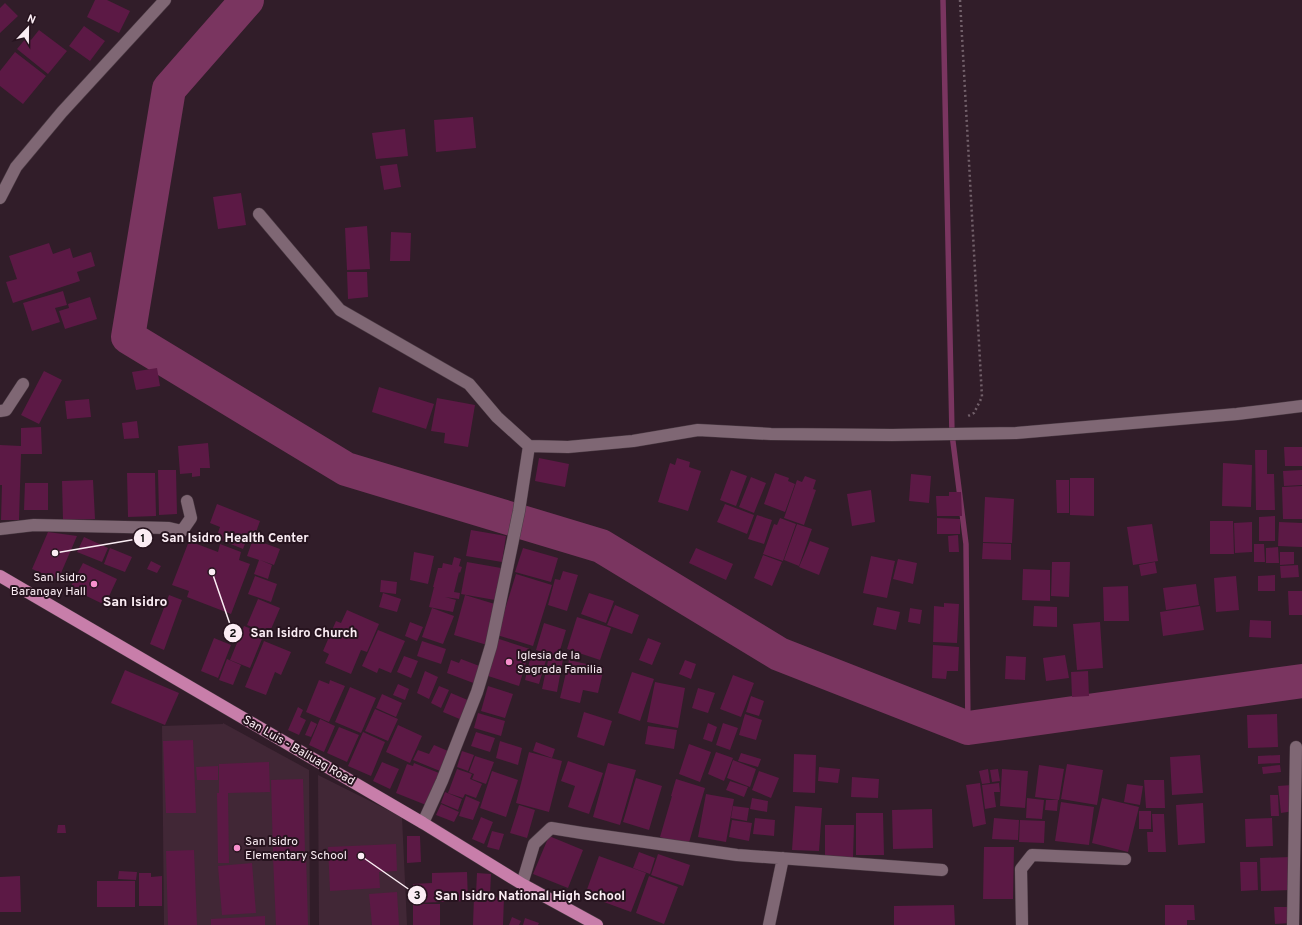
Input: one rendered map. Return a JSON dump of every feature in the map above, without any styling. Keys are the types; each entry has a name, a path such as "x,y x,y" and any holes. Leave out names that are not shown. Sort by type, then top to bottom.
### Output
{"main road":[{"name":"San Luis - Baliuag Road","path":"0,576 423,823 522,884 598,925"}],"street":[{"path":"0,198 16,167 62,112 165,0"},
{"path":"259,214 340,310 469,384 496,417 529,446 568,447 633,441 698,430 771,434 892,435 1024,432 1237,414 1302,406"},
{"path":"0,411 6,410 23,384"},
{"path":"423,823 442,781 477,692 496,625 520,511 529,446"},
{"path":"0,529 34,525 169,528 182,531 191,518 188,501"},
{"path":"1293,925 1296,748"},
{"path":"522,884 534,844 551,828 729,854 942,870"},
{"path":"1022,925 1021,869 1032,855 1125,859"},
{"path":"769,925 783,858"}],"path":[{"path":"952,434 959,421 974,413 982,397 960,0"}],"shaded area":[{"name":"San Isidro Elementary School","path":"223,723 309,770 310,925 164,925 162,726"},
{"path":"318,775 402,817 407,925 319,925"}],"building":[{"path":"95,0 107,0 130,11 119,33 87,17"},
{"path":"5,3 18,16 0,33 0,8"},
{"path":"84,26 105,41 90,61 69,46"},
{"path":"39,30 67,51 48,74 17,49 27,37 31,40"},
{"path":"15,52 46,76 23,104 0,86 0,71"},
{"path":"473,117 476,148 436,152 434,120"},
{"path":"405,129 408,156 376,159 372,133"},
{"path":"397,164 401,187 384,190 380,166"},
{"path":"241,193 246,225 218,229 213,197"},
{"path":"367,226 370,269 347,270 345,228"},
{"path":"391,232 411,233 410,261 390,261"},
{"path":"49,243 53,254 70,248 73,258 91,252 95,266 77,272 80,281 13,303 6,282 17,279 9,256"},
{"path":"347,272 367,272 368,297 348,299"},
{"path":"63,291 67,305 55,308 60,322 32,331 23,303"},
{"path":"90,297 97,319 65,329 59,311 69,308 68,304"},
{"path":"157,368 160,386 136,390 132,372"},
{"path":"44,371 62,380 39,424 21,415"},
{"path":"379,387 434,404 426,429 372,412"},
{"path":"437,398 475,405 468,447 444,443 445,433 431,431"},
{"path":"89,399 91,417 67,419 65,401"},
{"path":"137,421 139,438 124,439 122,423"},
{"path":"41,427 42,454 21,454 19,520 1,520 2,485 0,485 0,445 21,446 21,428"},
{"path":"208,443 210,468 200,468 200,476 192,477 192,473 180,474 178,446"},
{"path":"1284,447 1302,447 1302,466 1285,466"},
{"path":"1255,450 1267,450 1267,474 1274,474 1275,510 1256,510"},
{"path":"539,458 569,464 565,487 535,481"},
{"path":"677,458 690,462 689,467 701,471 688,511 658,502 670,463 675,465"},
{"path":"1223,463 1252,465 1251,507 1222,506"},
{"path":"158,470 176,470 177,514 159,515"},
{"path":"731,470 747,476 736,506 720,500"},
{"path":"1302,470 1302,485 1284,486 1283,471"},
{"path":"127,473 155,473 156,516 128,517"},
{"path":"775,473 789,478 788,481 795,484 785,512 764,504"},
{"path":"911,474 931,476 929,503 909,501"},
{"path":"805,476 816,480 813,489 816,490 804,525 784,518 797,480 802,482"},
{"path":"751,477 766,483 754,513 739,507"},
{"path":"1070,478 1094,478 1094,516 1070,515"},
{"path":"93,480 95,519 63,520 62,481"},
{"path":"1056,480 1069,480 1069,513 1057,513"},
{"path":"25,483 48,483 48,510 24,510"},
{"path":"1302,486 1302,519 1283,519 1282,487"},
{"path":"871,490 875,522 852,526 847,494"},
{"path":"949,492 961,492 962,516 937,516 936,496 949,496"},
{"path":"985,497 1014,499 1012,543 983,542"},
{"path":"217,504 260,521 255,535 249,533 243,549 216,538 220,527 210,523"},
{"path":"725,504 754,515 747,534 717,522"},
{"path":"757,515 772,520 764,544 748,539"},
{"path":"1275,516 1275,541 1259,541 1259,517"},
{"path":"780,518 796,524 783,561 763,554 774,524 777,525"},
{"path":"937,518 960,519 960,534 937,534"},
{"path":"1210,521 1233,521 1234,554 1210,554"},
{"path":"1252,522 1252,552 1235,553 1234,523"},
{"path":"1279,522 1302,523 1302,547 1278,546"},
{"path":"797,524 812,529 799,566 784,560"},
{"path":"1152,524 1158,561 1133,565 1127,527"},
{"path":"471,530 506,536 502,562 466,556"},
{"path":"48,532 77,536 58,580 32,569"},
{"path":"958,535 959,552 949,552 948,536"},
{"path":"84,537 108,548 102,562 77,552"},
{"path":"253,539 280,549 274,565 260,560 272,565 268,579 254,574 259,560 247,556"},
{"path":"189,541 218,552 220,544 241,552 239,560 250,564 231,614 187,597 189,591 172,585"},
{"path":"810,541 829,548 819,575 799,567"},
{"path":"983,543 1011,544 1011,560 982,559"},
{"path":"1254,544 1264,544 1265,562 1254,562"},
{"path":"1278,547 1279,563 1266,563 1266,548"},
{"path":"110,548 132,557 125,572 104,564"},
{"path":"523,548 558,558 551,582 515,572"},
{"path":"696,548 733,564 726,580 689,563"},
{"path":"414,552 434,556 428,584 410,580"},
{"path":"1280,552 1294,552 1294,564 1280,565"},
{"path":"763,555 782,562 772,586 754,578"},
{"path":"871,556 895,561 887,598 863,593"},
{"path":"454,557 461,559 459,566 462,567 460,573 459,572 454,592 460,593 459,599 445,597 456,600 453,612 429,607 438,568 442,568 443,563 452,565"},
{"path":"898,559 917,563 913,584 893,579"},
{"path":"151,561 161,566 157,573 147,569"},
{"path":"467,562 501,568 495,600 461,594"},
{"path":"1052,562 1070,562 1069,597 1051,596"},
{"path":"1155,562 1157,573 1141,576 1139,565"},
{"name":"San Isidro Barangay Hall","path":"83,563 117,579 105,605 70,588"},
{"path":"1298,565 1299,577 1281,578 1280,566"},
{"path":"1023,569 1050,570 1050,601 1022,600"},
{"path":"563,571 578,575 567,611 548,605 555,579 560,580"},
{"path":"516,574 552,585 533,646 497,635"},
{"path":"1275,575 1275,591 1258,591 1258,576"},
{"path":"255,576 277,584 271,602 248,594"},
{"path":"1236,576 1239,610 1216,612 1214,578"},
{"path":"381,580 397,582 396,594 380,592"},
{"path":"1196,584 1199,605 1166,610 1163,588"},
{"path":"1128,586 1129,621 1104,621 1103,587"},
{"path":"1288,591 1302,591 1302,615 1289,615"},
{"path":"383,593 401,599 397,612 379,607"},
{"path":"589,593 614,601 606,623 581,614"},
{"path":"169,595 182,600 164,650 150,644"},
{"path":"465,595 498,605 487,645 454,635"},
{"path":"258,599 280,608 269,634 247,625"},
{"path":"944,603 959,604 957,643 933,642 934,606 944,607"},
{"path":"615,605 639,615 632,634 607,625"},
{"path":"1034,606 1057,607 1057,627 1033,626"},
{"path":"1200,606 1204,630 1163,636 1160,612"},
{"path":"877,607 900,612 896,630 873,625"},
{"path":"432,608 454,616 443,644 422,637"},
{"path":"910,608 922,610 920,624 908,622"},
{"path":"347,610 379,624 367,652 361,650 351,674 325,663 329,654 323,651 336,621 341,623"},
{"path":"577,617 611,628 600,660 567,649"},
{"path":"1250,620 1271,621 1271,638 1249,637"},
{"path":"410,622 423,627 417,641 405,636"},
{"path":"1100,622 1103,668 1077,670 1073,624"},
{"path":"544,623 566,630 558,657 536,650"},
{"path":"244,626 264,634 250,668 230,660"},
{"path":"378,630 405,641 391,673 379,668 377,673 362,666"},
{"path":"214,638 231,645 218,678 201,671"},
{"path":"648,638 661,643 652,665 639,660"},
{"name":"Iglesia de la Sagrada Familia","path":"499,639 530,649 519,686 488,676"},
{"path":"264,641 291,652 281,675 275,672 266,695 245,687"},
{"path":"422,641 446,649 441,664 417,656"},
{"path":"933,645 959,647 958,671 947,671 946,679 932,678"},
{"path":"531,655 546,660 539,684 525,680"},
{"path":"1065,655 1069,678 1046,681 1043,658"},
{"path":"404,656 418,661 411,678 397,672"},
{"path":"549,656 563,659 557,692 542,689"},
{"path":"1006,656 1026,657 1025,680 1005,679"},
{"path":"227,659 241,665 233,685 219,680"},
{"path":"461,659 482,667 476,684 447,673 451,660 459,663"},
{"path":"569,660 604,668 598,693 583,690 580,703 560,698"},
{"path":"685,660 696,664 691,679 679,674"},
{"path":"125,670 179,693 165,725 111,703"},
{"path":"425,671 438,677 429,699 417,693"},
{"path":"1088,671 1089,696 1072,697 1071,672"},
{"path":"632,672 654,679 640,721 618,713"},
{"path":"733,675 754,683 741,717 720,709"},
{"path":"319,680 329,684 330,680 345,686 329,722 306,712"},
{"path":"655,682 685,688 678,728 647,722"},
{"path":"398,684 409,689 405,700 393,695"},
{"path":"439,686 449,690 441,708 431,703"},
{"path":"488,686 513,694 505,718 481,711"},
{"path":"350,687 376,698 361,733 335,722"},
{"path":"698,688 715,693 708,713 692,708"},
{"path":"451,693 470,701 462,720 443,712"},
{"path":"382,694 402,703 396,717 376,708"},
{"path":"751,696 764,701 759,716 746,712"},
{"path":"298,707 303,710 300,717 306,720 299,735 288,730"},
{"path":"375,709 398,719 388,741 365,731"},
{"path":"584,712 612,721 604,746 577,737"},
{"path":"478,713 505,721 501,736 474,728"},
{"path":"745,714 762,720 756,740 739,735"},
{"path":"1277,714 1278,747 1248,748 1247,715"},
{"path":"320,719 335,726 324,752 309,745"},
{"path":"311,721 317,724 311,737 305,735"},
{"path":"708,723 717,727 712,742 703,739"},
{"path":"723,723 738,728 730,750 716,745"},
{"path":"398,725 422,736 410,763 386,752"},
{"path":"648,726 677,730 674,749 645,744"},
{"path":"339,727 359,735 347,762 327,753"},
{"path":"363,732 385,742 371,776 348,766"},
{"path":"476,732 495,738 490,752 471,746"},
{"path":"193,740 196,813 166,813 163,741"},
{"path":"500,741 522,748 518,765 496,758"},
{"path":"536,742 555,749 552,758 533,751"},
{"path":"689,744 711,752 700,782 679,774"},
{"path":"434,745 448,751 440,771 413,760 418,750 429,754"},
{"path":"462,751 474,755 468,771 457,767"},
{"path":"529,752 562,761 549,812 516,803"},
{"path":"716,752 733,758 724,781 708,774"},
{"path":"741,753 761,759 758,767 738,761"},
{"path":"794,754 816,755 815,793 793,792"},
{"path":"1200,755 1203,793 1172,795 1170,757"},
{"path":"1280,755 1280,763 1258,764 1258,756"},
{"path":"475,756 494,762 486,784 472,779 474,774 469,772"},
{"path":"733,760 756,769 750,787 727,778"},
{"path":"568,761 603,773 589,814 568,807 575,786 561,781"},
{"path":"269,762 270,792 228,793 229,863 218,863 217,793 219,793 219,764"},
{"path":"382,762 399,769 390,789 373,781"},
{"path":"414,763 439,773 426,805 396,793 407,764 413,766"},
{"path":"608,763 636,770 620,825 593,817"},
{"path":"1067,764 1103,770 1097,805 1061,799"},
{"path":"1039,765 1064,769 1059,800 1035,797"},
{"path":"1280,765 1281,772 1263,774 1262,767"},
{"path":"218,766 218,780 197,780 196,767"},
{"path":"819,767 840,769 838,783 818,781"},
{"path":"457,769 472,774 470,779 482,784 476,798 465,794 463,798 448,793"},
{"path":"988,769 990,783 982,784 979,771"},
{"path":"998,769 1000,781 992,782 990,770"},
{"path":"1002,769 1028,771 1025,808 1000,806"},
{"path":"492,771 518,780 506,817 480,808"},
{"path":"759,771 779,778 771,798 752,790"},
{"path":"852,777 879,779 878,798 851,797"},
{"path":"636,778 662,786 649,830 623,822"},
{"path":"303,779 305,852 273,853 271,780"},
{"path":"676,779 705,788 688,846 660,837"},
{"path":"1144,780 1164,780 1165,808 1146,808"},
{"path":"730,781 748,787 744,797 726,790"},
{"path":"980,783 986,824 973,827 966,785"},
{"path":"999,783 1000,792 994,792 996,807 985,809 982,785"},
{"path":"1127,784 1143,786 1140,805 1124,802"},
{"path":"1292,785 1294,811 1281,813 1278,786"},
{"path":"445,792 462,799 458,810 441,803"},
{"path":"706,794 734,799 726,842 698,837"},
{"path":"1270,795 1278,795 1279,816 1271,816"},
{"path":"466,796 480,802 473,820 459,816"},
{"path":"752,798 768,801 767,812 750,809"},
{"path":"1027,798 1044,800 1042,819 1026,818"},
{"path":"1102,798 1139,807 1128,852 1092,843"},
{"path":"1046,800 1058,800 1057,811 1045,810"},
{"path":"1061,802 1094,807 1089,845 1055,841"},
{"path":"1203,803 1205,843 1178,845 1176,805"},
{"path":"441,804 459,812 454,822 436,815"},
{"path":"519,805 535,810 527,838 510,833"},
{"path":"733,806 749,808 747,821 731,818"},
{"path":"795,806 822,808 819,851 792,850"},
{"path":"932,809 933,848 893,849 892,810"},
{"path":"1139,811 1151,811 1151,829 1139,829"},
{"path":"856,813 883,813 884,855 856,855"},
{"path":"1152,814 1164,814 1166,852 1148,852 1147,832 1153,832"},
{"path":"481,817 493,822 484,844 472,839"},
{"path":"755,818 775,820 774,836 753,834"},
{"path":"994,818 1019,820 1018,840 992,839"},
{"path":"1272,818 1273,846 1246,847 1245,819"},
{"path":"732,820 752,823 749,841 729,837"},
{"path":"1020,820 1045,821 1044,843 1019,842"},
{"path":"58,825 65,825 66,833 57,833"},
{"path":"825,825 854,825 853,858 825,857"},
{"path":"492,831 504,834 499,850 487,847"},
{"path":"407,836 420,836 421,862 407,863"},
{"path":"549,836 583,850 568,888 533,874"},
{"path":"396,844 397,871 379,872 380,888 330,891 328,847"},
{"path":"984,847 1014,847 1013,899 983,899"},
{"path":"194,850 197,925 168,925 166,851"},
{"path":"639,852 655,858 650,874 633,868"},
{"path":"306,854 308,925 276,925 273,856"},
{"path":"658,854 690,865 683,886 651,875"},
{"path":"599,856 646,873 631,912 585,895"},
{"path":"1290,857 1291,890 1261,891 1260,858"},
{"path":"1240,862 1257,862 1258,890 1241,891"},
{"path":"252,863 256,913 222,915 218,866"},
{"path":"119,871 137,872 136,880 118,879"},
{"path":"467,872 468,901 414,903 413,884 432,883 432,873"},
{"path":"139,873 151,873 151,877 162,876 162,906 139,906"},
{"path":"477,873 491,874 490,895 476,894"},
{"path":"20,876 21,912 0,912 0,877"},
{"path":"649,876 678,887 664,924 636,913"},
{"path":"97,881 135,881 135,907 97,907"},
{"path":"397,892 399,925 372,925 369,894"},
{"path":"474,896 504,897 503,925 473,925"},
{"path":"413,904 440,904 440,925 413,925"},
{"path":"954,905 955,925 894,925 894,906"},
{"path":"1165,905 1194,905 1195,920 1187,920 1187,925 1165,925"},
{"path":"1274,907 1290,907 1290,923 1275,924"},
{"path":"265,916 265,925 211,925 211,919"},
{"path":"512,917 521,921 519,925 509,925"},
{"path":"525,918 539,923 538,925 523,925"}],"waterway":[{"path":"247,0 169,89 128,337 346,469 601,546 779,654 968,728 1302,681"},
{"path":"943,0 952,434 966,544 968,728"}],"place":[{"name":"San Isidro Health Center","path":"55,553"},
{"name":"San Isidro Church","path":"212,572"},
{"name":"San Isidro Barangay Hall","path":"94,584"},
{"name":"Iglesia de la Sagrada Familia","path":"509,662"},
{"name":"San Isidro Elementary School","path":"237,848"},
{"name":"San Isidro National High School","path":"361,856"}],"district":[{"name":"San Isidro","path":"135,601"}]}
